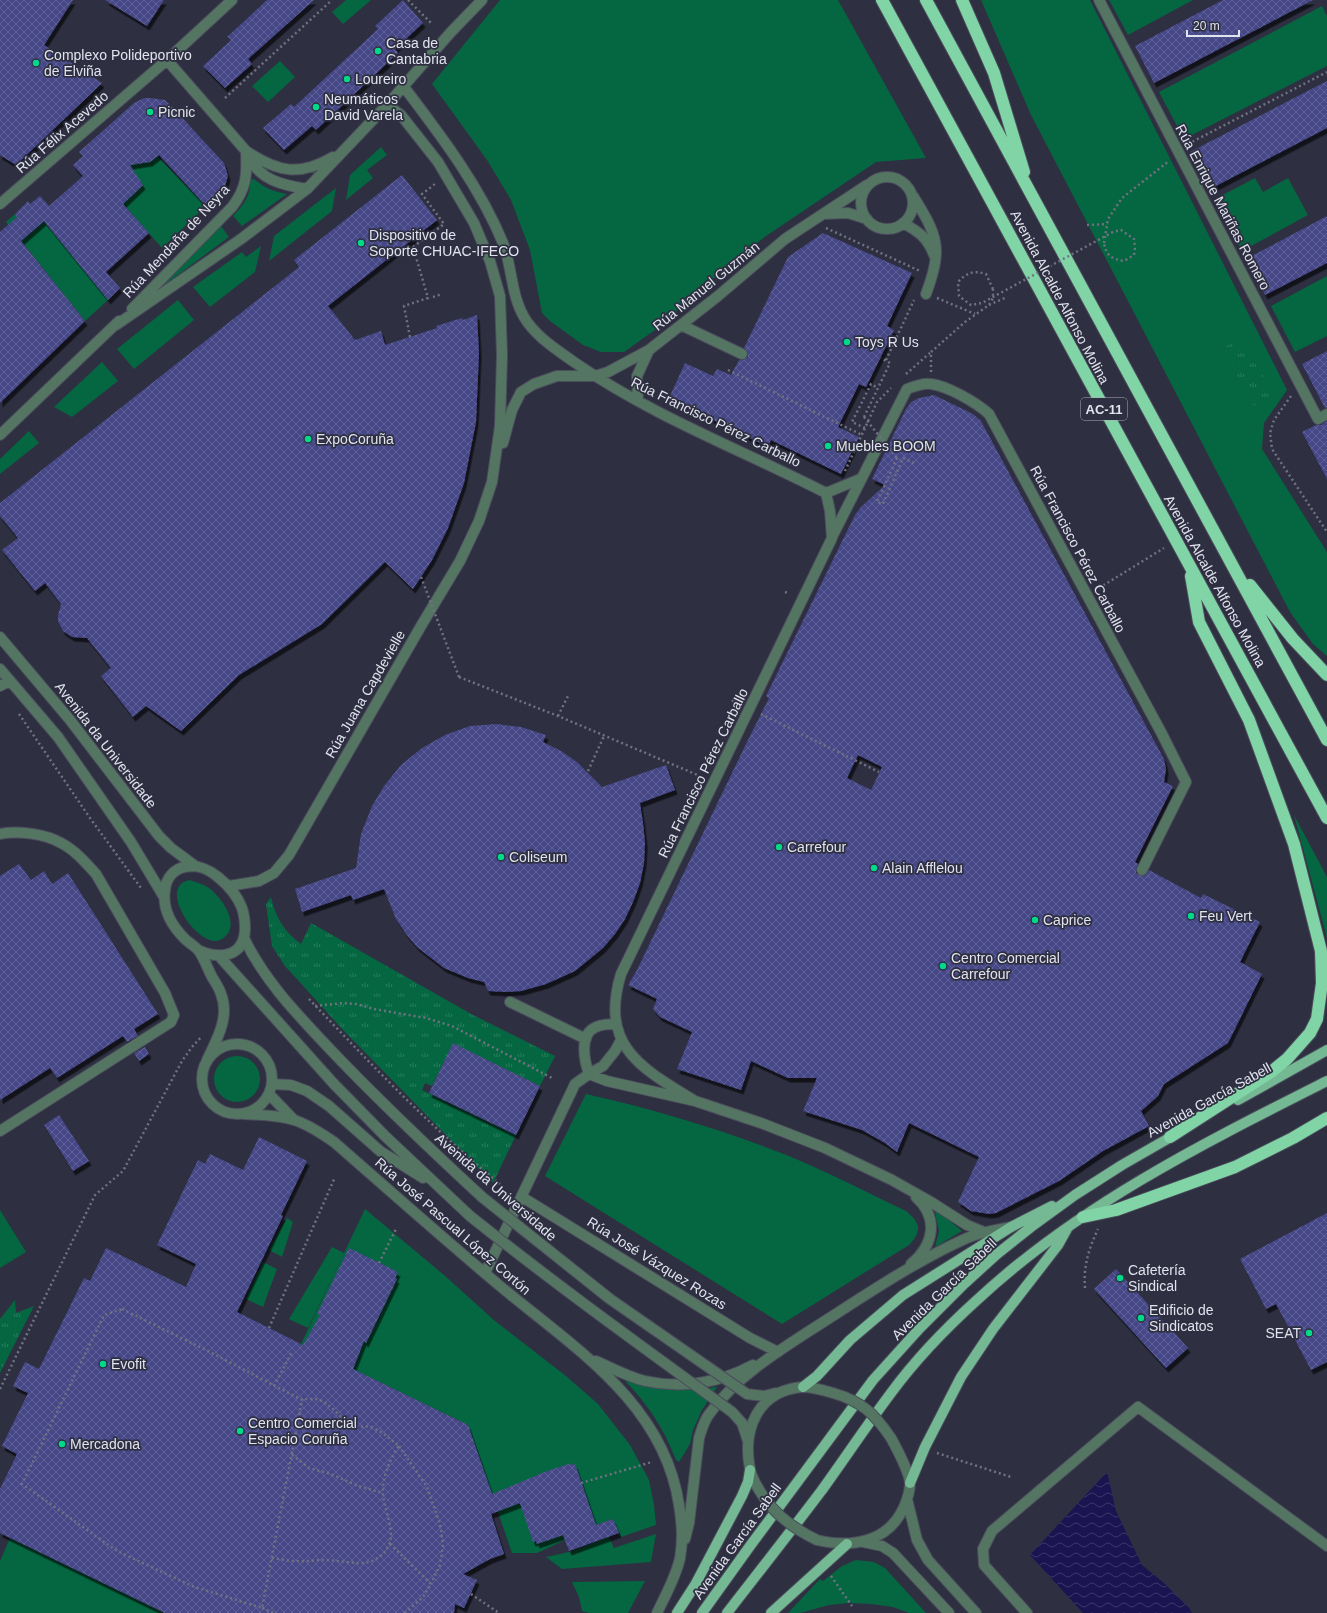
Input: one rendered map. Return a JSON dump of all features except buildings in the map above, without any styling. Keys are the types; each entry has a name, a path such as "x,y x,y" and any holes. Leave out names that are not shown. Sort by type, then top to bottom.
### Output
{"highway":[{"name":"Avenida Alcalde Alfonso Molina","path":"882,0 1327,818"},
{"name":"Avenida Alcalde Alfonso Molina","path":"926,0 1327,740"},
{"path":"962,0 994,73 1033,198"},
{"path":"1230,559 1293,639 1327,675"},
{"path":"1170,1137 1271,1072 1287,1059 1310,1033 1317,1019 1322,983 1319,943 1294,844 1250,720 1199,622 1190,567"},
{"path":"1083,1216 1106,1212 1235,1167 1293,1138 1327,1118"}],"main road":[{"name":"Avenida García Sabell","path":"702,1613 873,1380 920,1328 997,1254 1075,1195 1170,1137 1327,1050"},
{"path":"727,1613 794,1527 892,1392 915,1364 976,1300 1040,1246 1083,1216 1135,1183 1327,1081"},
{"path":"803,1387 817,1376 850,1340 903,1295 1011,1227 1075,1195"},
{"path":"910,1483 961,1377 993,1329 1058,1245 1069,1226"},
{"path":"677,1613 695,1585 742,1496 748,1482 750,1470"},
{"path":"771,1613 847,1544"}],"street":[{"name":"Rúa Félix Acevedo","path":"0,204 166,60 232,0"},
{"name":"Rúa Mendaña de Neyra","path":"116,325 241,239 307,189 404,87 443,41 482,0"},
{"name":"Rúa Enrique Mariñas Romero","path":"1099,0 1321,419"},
{"path":"166,60 246,151 255,168 270,180 288,186 307,189"},
{"path":"404,87 435,127 464,169 491,215 504,245 511,268 516,299 524,317 535,331 550,345 594,376"},
{"name":"Rúa Juana Capdevielle","path":"386,105 401,115 438,162 474,223 490,260 500,296 502,355 500,426 492,482"},
{"path":"246,151 269,165 280,169 295,171 310,168 322,163 345,149"},
{"name":"Rúa Mendaña de Neyra","path":"0,435 116,325 240,197 245,183 246,151"},
{"name":"Rúa Manuel Guzmán","path":"638,400 637,376 649,350 785,239 873,180 880,177 888,176 903,182 928,221 935,238 937,249 936,260 932,278 926,294"},
{"path":"867,185 863,192 861,206 867,219"},
{"path":"822,214 848,213 867,219 880,228 896,227 909,217 912,210 912,194"},
{"path":"903,223 925,237 930,244 936,260"},
{"path":"681,325 742,354"},
{"name":"Rúa Juana Capdevielle","path":"229,886 259,881 274,873 289,855 460,561 479,521 492,482 512,410 521,392 534,384 557,376 594,376 608,372 649,350"},
{"name":"Rúa Francisco Pérez Carballo","path":"594,376 638,400 652,412 826,493 830,510 832,538"},
{"name":"Rúa Francisco Pérez Carballo","path":"695,1101 646,1070 631,1055 621,1040 616,1024 614,1005 616,989 621,974 860,479 907,389 917,385 930,384 944,387 983,408 989,414 1161,732 1186,782 1142,870"},
{"path":"826,493 860,479"},
{"name":"Avenida da Universidade","path":"0,637 70,720 159,836 171,848 194,865"},
{"path":"0,669 58,737 132,842 164,897 170,918 176,928 198,950 208,954 219,956 227,955 241,945 244,938 245,920 242,908 229,886 209,870 194,865 180,867 171,874 165,884 164,897"},
{"path":"0,686 10,681"},
{"path":"0,834 8,832 34,834 61,842 81,858 96,874 166,993 174,1014 170,1022 160,1029 0,1131"},
{"name":"Avenida da Universidade","path":"244,938 259,966 272,984 311,1028 352,1072 421,1141 482,1197 610,1299 747,1394 764,1396 789,1389 803,1387 814,1388 833,1392 850,1398 862,1405 872,1413 891,1438 900,1455 910,1483"},
{"name":"Rúa José Pascual López Cortón","path":"198,950 221,994 224,1010 221,1032 203,1071 202,1083 205,1094 212,1104 221,1111 232,1114 294,1120 315,1130 334,1142 533,1314 591,1359 636,1408 655,1435 666,1458 677,1492 681,1520 680,1558"},
{"path":"219,956 334,1084 470,1216 595,1313 732,1412 742,1423 749,1442"},
{"path":"510,1002 586,1039"},
{"path":"589,1074 585,1063 586,1039 590,1031 604,1024 616,1024"},
{"path":"485,1273 575,1084 603,1066 615,1051 621,1040"},
{"path":"207,1060 215,1052 226,1046 237,1044 249,1046 259,1052 267,1061 271,1072 272,1084 269,1094 263,1103 254,1110 244,1114"},
{"name":"Rúa Francisco Pérez Carballo","path":"589,1074 606,1081 695,1101 761,1123 825,1148 908,1188 967,1226 984,1232"},
{"path":"272,1084 291,1085 307,1090 380,1151 443,1191"},
{"name":"Rúa José Pascual López Cortón","path":"269,1094 294,1120"},
{"name":"Rúa José Pascual López Cortón","path":"656,1613 669,1589 680,1558 689,1523 696,1452 703,1425 710,1413 743,1379 778,1352 898,1274 915,1261 925,1250 930,1240 932,1230 930,1219 925,1207 908,1188"},
{"name":"Rúa José Vázquez Rozas","path":"522,1197 750,1338 778,1352"},
{"name":"Rúa José Pascual López Cortón","path":"898,1274 949,1247 984,1232 1011,1227"},
{"name":"Rúa José Pascual López Cortón","path":"591,1359 645,1381 671,1384 695,1384 716,1380 742,1371 778,1352"},
{"path":"778,1393 765,1403 757,1412 751,1426 749,1442 750,1470 757,1487 765,1499 786,1522 817,1540 847,1544 863,1542 878,1536 893,1525 907,1500 910,1483"},
{"path":"1026,1613 984,1565 983,1549 992,1531 1138,1407 1327,1546"},
{"path":"907,1500 917,1540 928,1560 976,1613"},
{"path":"863,1542 882,1546 893,1553 949,1613"}],"path":[{"path":"225,98 332,0"},
{"path":"408,0 432,24"},
{"path":"1182,147 1327,72"},
{"path":"989,305 993,298 992,289 986,274 978,272 963,276 958,282 959,296 971,305 982,303 1113,232 1121,230 1134,239 1134,255 1124,261 1109,257 1104,243 1107,224 1108,219 1122,198 1173,157"},
{"path":"410,337 404,306 428,298 413,247 444,224 422,194 435,184"},
{"path":"1087,225 1107,224"},
{"path":"820,232 826,228 926,274"},
{"path":"886,360 918,291 975,314"},
{"path":"433,297 442,294"},
{"path":"930,384 931,352 975,314 989,305 1007,297"},
{"path":"880,358 890,363 864,418 897,458 877,502 883,504 903,458 914,463"},
{"path":"728,370 862,435"},
{"path":"865,428 852,422 871,384 878,388"},
{"path":"1293,392 1274,420 1270,433 1272,449 1327,532"},
{"path":"1108,582 1175,541"},
{"path":"421,577 459,677 558,716 700,776"},
{"path":"558,716 569,694"},
{"path":"18,713 90,818 145,894"},
{"path":"758,713 880,772"},
{"path":"588,771 604,736"},
{"path":"309,999 458,1149 500,1184"},
{"path":"315,1006 343,1003 356,1004 374,1009 426,1018 452,1026 552,1078"},
{"path":"0,1389 95,1195 123,1171 182,1061 205,1032"},
{"path":"269,1328 336,1177"},
{"path":"1085,1288 1084,1276 1086,1261 1094,1237 1106,1212"},
{"path":"379,1263 396,1229"},
{"path":"274,1613 192,1586 117,1552 22,1484 104,1315 122,1309 208,1351 302,1400 312,1398 329,1404 347,1423 358,1428 369,1427 381,1432 399,1446 427,1487 440,1524 443,1545 440,1565 431,1584 423,1597 405,1613"},
{"path":"274,1386 292,1352"},
{"path":"262,1608 302,1400"},
{"path":"272,1558 297,1561 336,1560 361,1563 373,1560 384,1554 390,1544 391,1533 383,1493 387,1470 393,1455 399,1446"},
{"path":"935,1452 1011,1478"},
{"path":"292,1455 309,1468 331,1474 358,1486 383,1493"},
{"path":"581,1483 666,1458"},
{"path":"390,1544 431,1584"},
{"path":"829,1572 852,1606"},
{"path":"471,1594 498,1613"}],"green space":[{"path":"346,0 371,0 343,24 332,12"},
{"path":"500,0 838,0 926,158 876,162 766,236 709,282 655,330 624,352 601,352 583,345 550,321 542,313 530,250 511,200 487,160 432,84"},
{"path":"981,0 1090,0 1287,390 1264,423 1262,449 1327,552 1327,656 1313,644 1290,612 1031,115"},
{"path":"1109,0 1193,0 1128,35"},
{"path":"1322,6 1327,16 1327,66 1184,139 1159,92"},
{"path":"280,61 295,77 268,102 252,86"},
{"path":"100,134 131,162 139,164 150,162 156,155 206,206 162,248 123,204"},
{"path":"381,147 387,155 367,170 373,178 346,200 350,175"},
{"path":"1255,178 1263,192 1288,178 1308,215 1242,251 1215,199"},
{"path":"254,179 269,189 287,194 242,226 233,216 246,200 250,180"},
{"path":"336,188 332,211 269,261 274,236"},
{"path":"15,214 31,233 44,221 108,300 85,321 6,222"},
{"path":"221,226 229,237 156,291 155,289"},
{"path":"261,246 255,272 210,307 193,287 242,252 246,257"},
{"path":"1327,276 1327,336 1295,352 1271,306"},
{"path":"178,300 194,320 134,369 117,349"},
{"path":"1242,337 1274,396 1254,406 1223,348"},
{"path":"102,362 118,381 72,417 54,407"},
{"path":"29,431 39,443 0,474 0,459"},
{"path":"1294,815 1327,877 1327,938"},
{"path":"189,880 209,888 225,906 230,920 230,927 228,934 222,939 214,941 205,938 188,922 181,911 177,891 183,882"},
{"path":"271,897 275,911 281,923 285,929 301,944 311,923 473,1015 555,1056 540,1086 453,1044 432,1086 425,1083 422,1090 516,1135 493,1183 344,1031 285,966 272,946 266,904"},
{"path":"232,1056 242,1056 250,1060 256,1066 260,1074 260,1084 256,1092 250,1098 242,1102 232,1102 224,1098 218,1092 214,1084 214,1074 218,1066 224,1060"},
{"path":"586,1094 686,1120 784,1154 831,1174 906,1211 915,1219 918,1231 909,1245 782,1324 545,1176"},
{"path":"934,1208 962,1231 935,1247 939,1231"},
{"path":"365,1209 444,1275 495,1321 566,1376 598,1404 630,1445 649,1480 656,1525 621,1537 613,1519 564,1537 565,1540 537,1553 512,1553 468,1425 301,1344"},
{"path":"0,1210 26,1252 0,1268"},
{"path":"287,1218 293,1222 282,1257 269,1250"},
{"path":"332,1247 344,1253 308,1328 289,1319"},
{"path":"263,1262 277,1269 263,1307 246,1299"},
{"path":"15,1300 16,1313 34,1306 0,1373 0,1319"},
{"path":"625,1381 684,1390 717,1387 702,1410 693,1430 690,1444 679,1462 676,1460 661,1427 655,1418"},
{"path":"656,1534 651,1562 562,1569 546,1557 569,1552 609,1537 614,1548"},
{"path":"10,1538 165,1613 0,1613 0,1561"},
{"path":"856,1560 874,1562 885,1568 926,1613 909,1613 893,1607 849,1603 829,1605 800,1613 788,1613 820,1579 823,1581 842,1566"},
{"path":"645,1581 628,1613 589,1613 582,1611 579,1597 572,1582"}],"water":[{"path":"1107,1472 1116,1511 1142,1565 1164,1583 1189,1608 1192,1613 1083,1613 1030,1555"}],"place":[{"name":"Casa de Cantabria","path":"378,51"},
{"name":"Complexo Polideportivo de Elviña","path":"36,63"},
{"name":"Loureiro","path":"347,79"},
{"name":"Neumáticos David Varela","path":"316,107"},
{"name":"Picnic","path":"150,112"},
{"name":"Dispositivo de Soporte CHUAC-IFECO","path":"361,243"},
{"name":"Toys R Us","path":"847,342"},
{"name":"ExpoCoruña","path":"308,439"},
{"name":"Muebles BOOM","path":"828,446"},
{"name":"Carrefour","path":"779,847"},
{"name":"Coliseum","path":"501,857"},
{"name":"Alain Afflelou","path":"874,868"},
{"name":"Feu Vert","path":"1191,916"},
{"name":"Caprice","path":"1035,920"},
{"name":"Centro Comercial Carrefour","path":"943,966"},
{"name":"Cafetería Sindical","path":"1120,1278"},
{"name":"Edificio de Sindicatos","path":"1141,1318"},
{"name":"SEAT","path":"1309,1333"},
{"name":"Evofit","path":"103,1364"},
{"name":"Centro Comercial Espacio Coruña","path":"240,1431"},
{"name":"Mercadona","path":"62,1444"}]}
